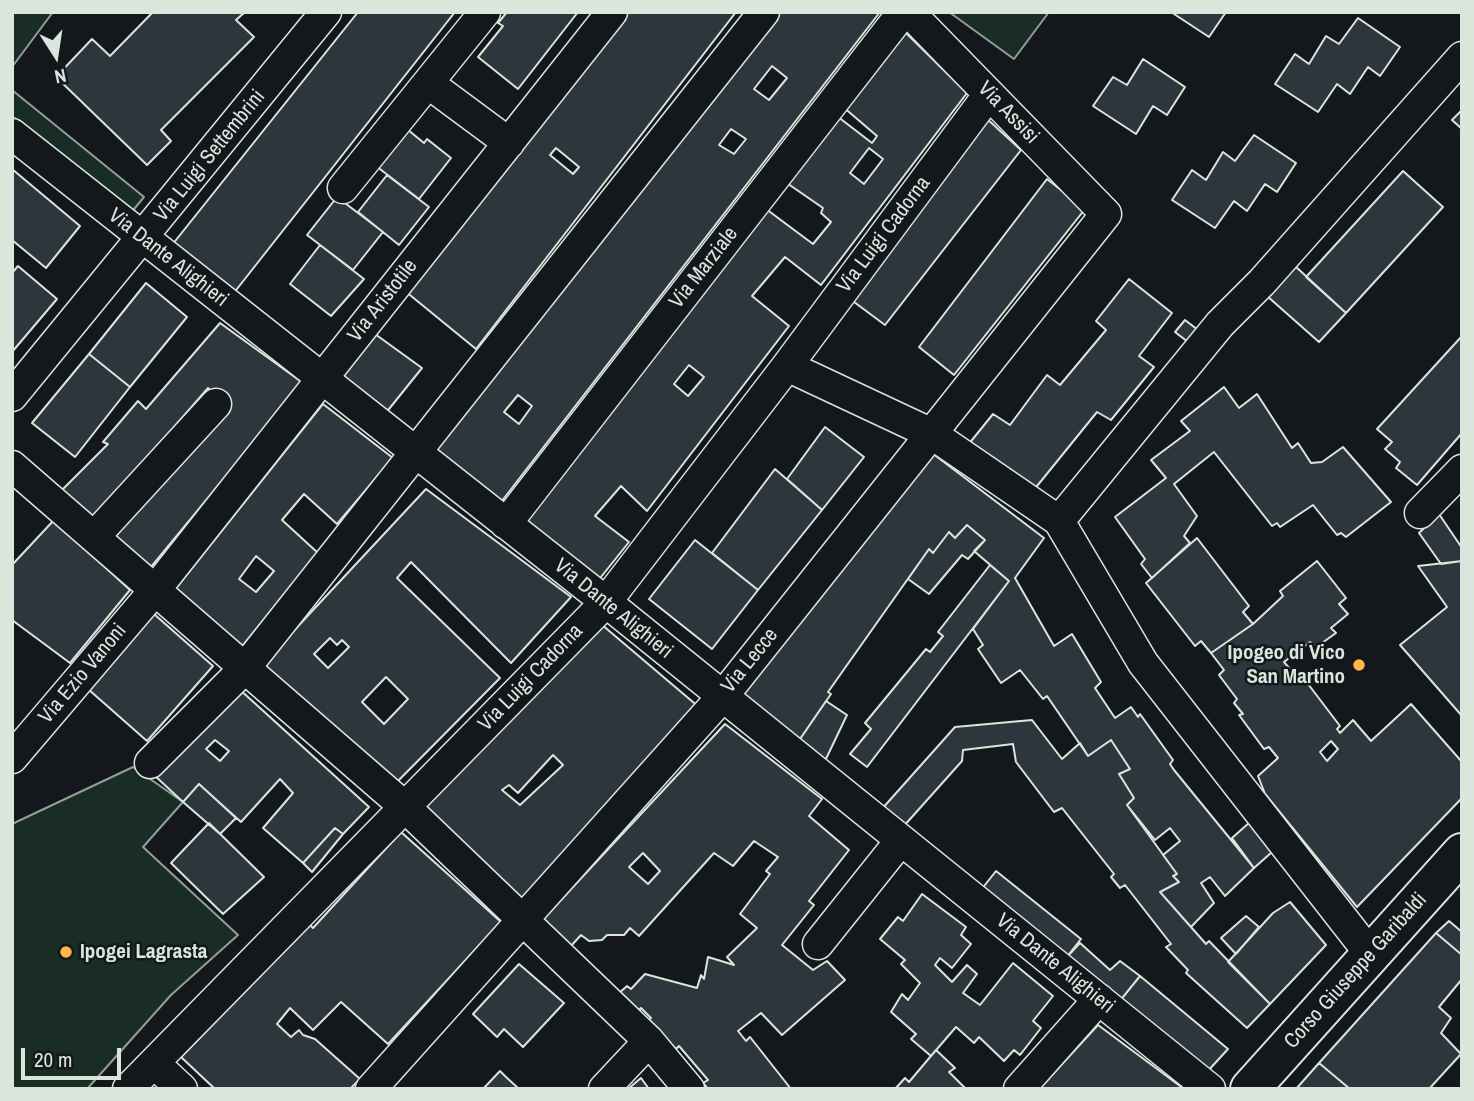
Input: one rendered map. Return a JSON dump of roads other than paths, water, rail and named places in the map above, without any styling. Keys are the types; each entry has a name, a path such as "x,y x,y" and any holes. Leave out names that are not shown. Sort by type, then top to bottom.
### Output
{"street":[{"name":"Via Luigi Settembrini","path":"12,396 326,12"},
{"path":"343,188 485,12"},
{"name":"Via Aristotile","path":"155,590 612,12"},
{"path":"150,763 245,668 764,12"},
{"name":"Via Marziale","path":"506,524 903,12"},
{"name":"Via Assisi","path":"909,12 1106,214"},
{"path":"1059,521 1220,324 1262,282 1462,57"},
{"path":"428,83 509,143"},
{"name":"Via Luigi Cadorna","path":"128,1089 606,602 788,366 989,94"},
{"name":"Via Dante Alighieri","path":"12,134 606,602 1210,1089"},
{"name":"Via Lecce","path":"372,1089 723,696 1106,214"},
{"path":"788,366 932,434 1059,521 1143,663 1371,956"},
{"path":"94,537 216,404"},
{"path":"12,466 405,807 649,1041 689,1089"},
{"path":"1420,513 1462,470"},
{"name":"Via Ezio Vanoni","path":"12,758 155,590"},
{"path":"818,944 901,840"},
{"name":"Corso Giuseppe Garibaldi","path":"1250,1089 1462,853"},
{"path":"1019,1089 1099,999"},
{"path":"604,1089 649,1041"},
{"path":"154,1063 182,1089"}],"place":[{"name":"Ipogeo di Vico San Martino","path":"1359,665"},
{"name":"Ipogei Lagrasta","path":"66,952"}]}
